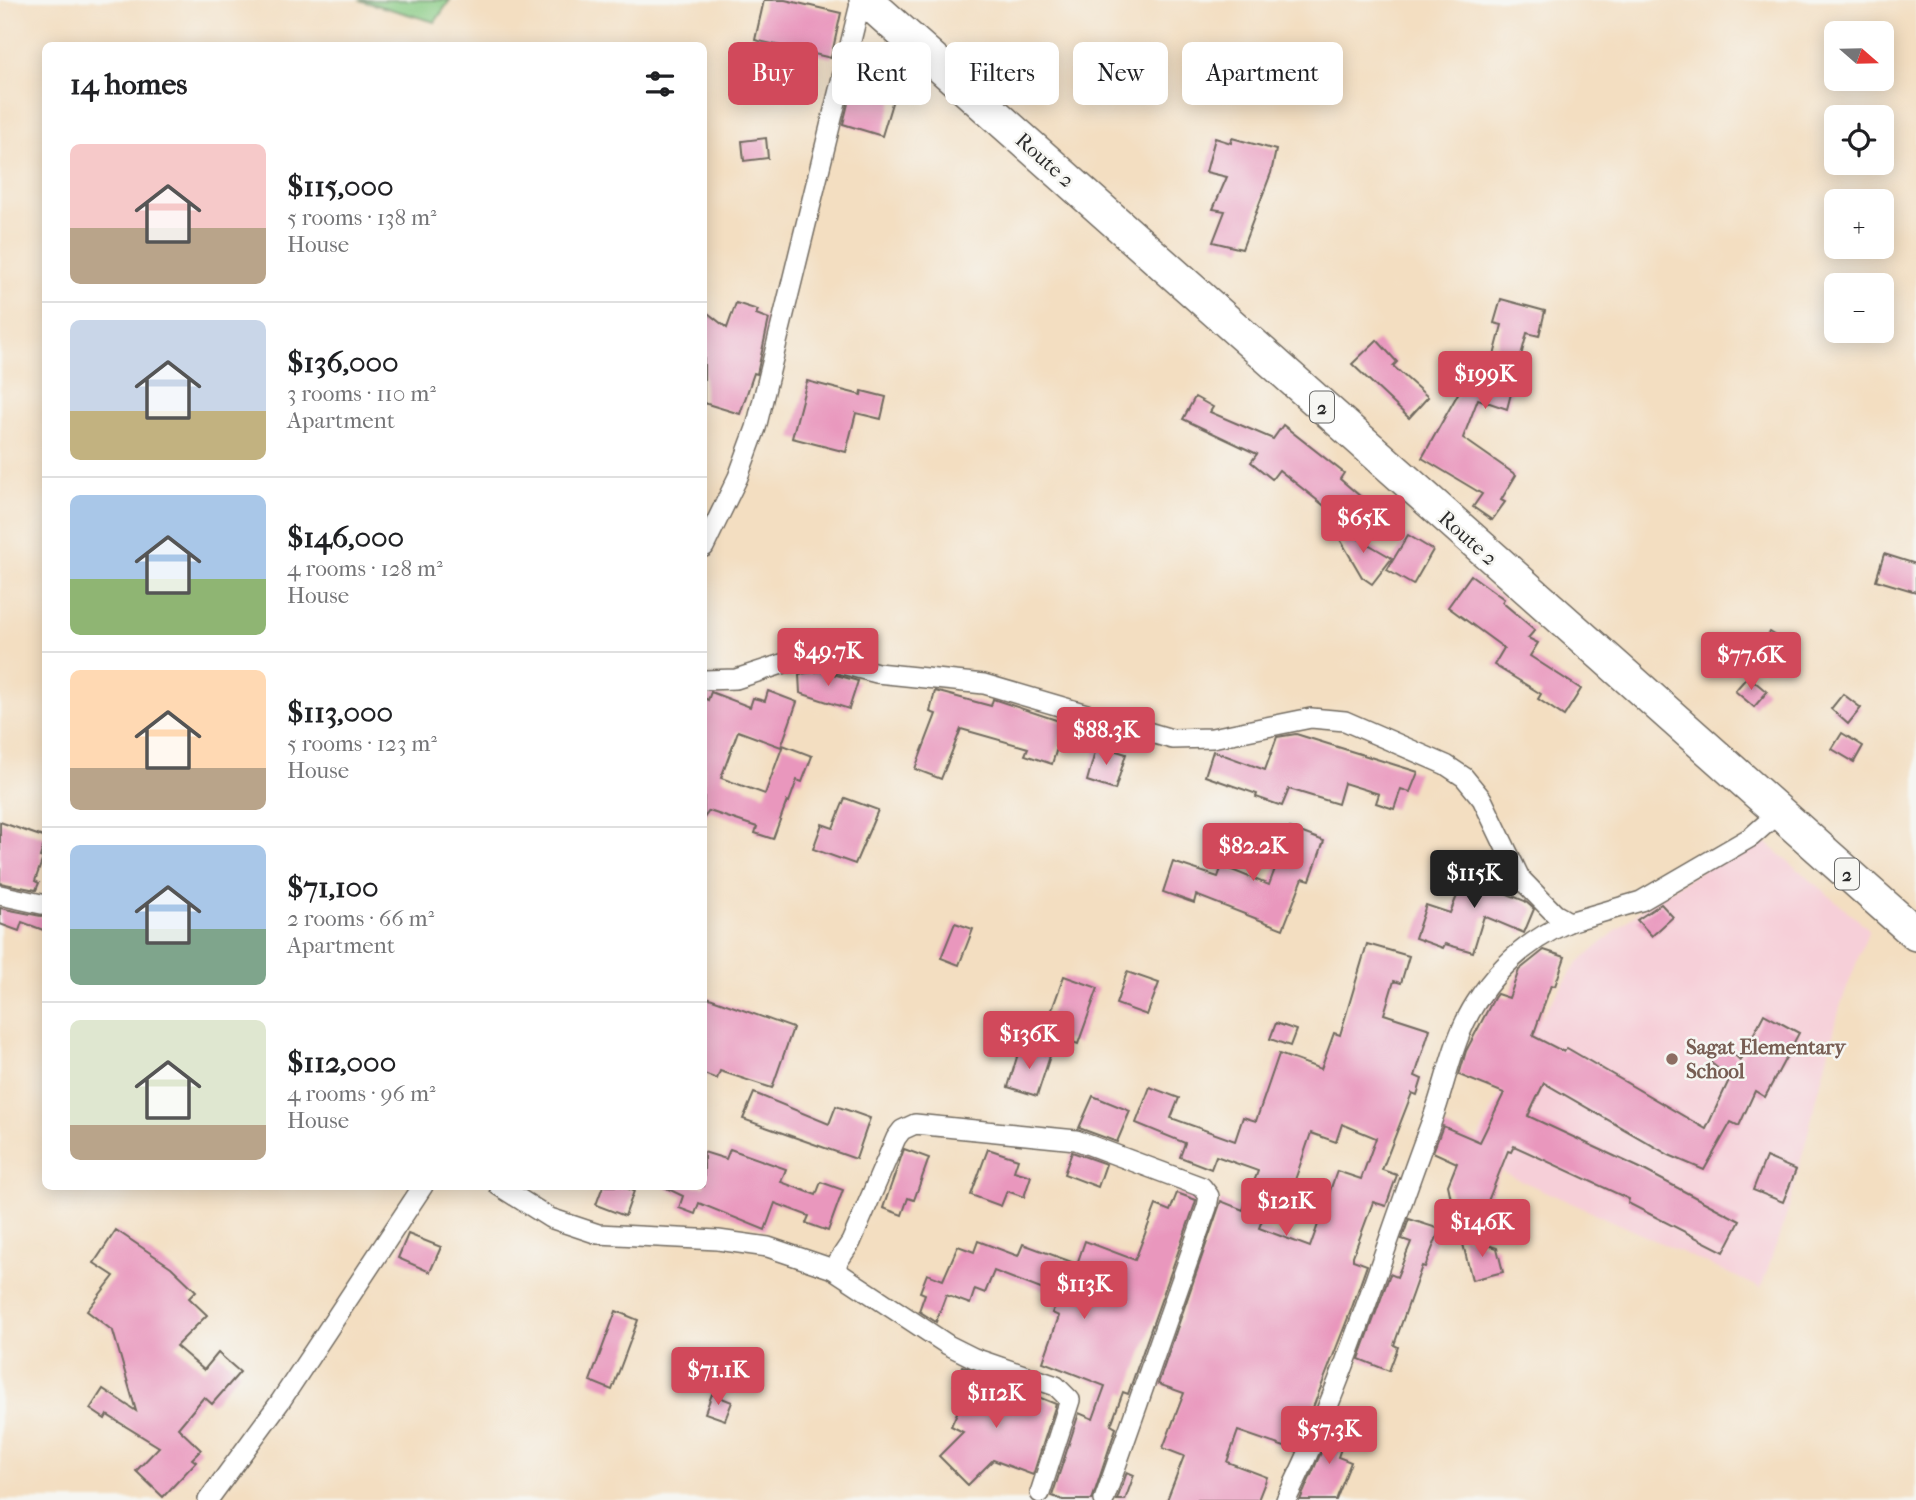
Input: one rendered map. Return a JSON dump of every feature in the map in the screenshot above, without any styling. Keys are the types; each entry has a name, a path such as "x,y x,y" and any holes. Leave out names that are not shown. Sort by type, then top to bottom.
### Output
{"highway":[{"name":"Route 2","path":"864,0 1777,814 1916,934"}],"street":[{"path":"707,541 738,477 756,428 864,0"},
{"path":"707,680 736,679 785,663 823,659 877,673 984,684 1181,740 1212,738 1311,718 1345,721 1446,765 1464,777 1482,799 1520,878 1555,914 1569,922"},
{"path":"1286,1500 1344,1362 1437,1108 1457,1043 1473,1007 1488,984 1539,935 1569,922 1641,901 1751,837 1777,814"},
{"path":"0,895 42,904"},
{"path":"833,1269 851,1242 896,1138 902,1130 915,1124 1076,1140 1202,1187 1209,1196 1207,1207 1104,1500"},
{"path":"208,1500 280,1402 420,1190"},
{"path":"505,1190 550,1218 598,1234 642,1239 718,1240 768,1247 833,1269 948,1345 974,1358 1056,1386 1068,1395 1069,1407 1040,1493"}],"shaded area":[{"name":"Sagat Elementary School","path":"1763,840 1869,929 1840,1007 1788,1211 1761,1288 1469,1157 1532,1030 1577,964 1645,906 1702,870"}],"green space":[{"path":"359,0 450,0 435,22"}],"building":[{"path":"764,0 785,0 841,13 835,42 832,42 831,58 818,55 818,42 755,40"},
{"path":"848,105 891,105 882,136 843,124"},
{"path":"766,138 768,158 744,161 742,141"},
{"path":"1215,138 1231,143 1232,138 1276,150 1271,173 1242,249 1213,242 1225,211 1213,209 1227,177 1206,172"},
{"path":"1501,299 1545,311 1539,336 1527,333 1507,409 1478,399 1463,438 1516,475 1501,500 1505,502 1492,520 1473,507 1482,494 1422,458 1474,365 1490,371 1502,325 1494,323"},
{"path":"736,303 758,310 756,314 769,319 757,374 754,373 740,414 707,404 707,312 727,328"},
{"path":"1377,340 1397,362 1393,366 1428,397 1409,418 1352,364"},
{"path":"807,381 861,395 862,391 886,397 881,419 856,413 846,452 792,438"},
{"path":"1195,397 1213,407 1210,412 1273,439 1283,425 1344,473 1340,479 1374,508 1356,531 1279,470 1272,479 1251,462 1257,454 1183,419"},
{"path":"1330,522 1392,558 1372,584 1362,577"},
{"path":"1408,535 1433,550 1413,585 1387,570"},
{"path":"1884,554 1916,564 1916,592 1876,580"},
{"path":"1471,575 1504,599 1502,602 1535,630 1528,638 1538,643 1530,656 1581,689 1564,716 1538,699 1541,694 1494,665 1504,648 1448,607"},
{"path":"1770,632 1791,645 1780,662 1759,649"},
{"path":"822,671 858,681 849,709 800,693 799,674"},
{"path":"1748,676 1767,692 1754,707 1735,691"},
{"path":"768,691 797,702 781,747 738,731 721,778 765,794 783,745 812,756 802,782 797,780 789,802 787,801 773,839 755,833 757,827 709,811 707,814 707,700 711,692 750,707 753,698 765,701"},
{"path":"935,691 991,706 993,699 1065,723 1052,764 1025,755 1028,748 961,729 941,779 915,769 936,714 930,712"},
{"path":"1843,694 1861,708 1848,724 1831,709"},
{"path":"1842,733 1863,746 1854,762 1832,749"},
{"path":"1296,734 1418,772 1410,792 1401,789 1394,809 1376,803 1379,794 1344,783 1338,804 1289,789 1282,806 1256,797 1257,794 1205,776 1213,751 1265,770 1277,737"},
{"path":"1097,745 1126,754 1115,790 1087,781"},
{"path":"845,798 878,810 855,864 813,849 822,824 833,828"},
{"path":"0,822 42,837 42,861 35,881 39,883 36,890 0,883"},
{"path":"1290,828 1324,841 1310,880 1303,878 1283,929 1196,895 1194,903 1163,892 1173,862 1218,877 1222,866 1269,885"},
{"path":"1473,857 1502,868 1495,889 1525,901 1534,909 1524,933 1484,916 1473,952 1445,944 1443,948 1415,938 1426,905 1450,913"},
{"path":"1661,904 1673,917 1652,936 1637,920"},
{"path":"0,908 42,916 42,930 22,922 19,931 0,924"},
{"path":"955,923 973,929 959,965 941,958"},
{"path":"1367,944 1409,956 1401,983 1394,981 1384,1014 1430,1029 1415,1076 1422,1079 1417,1095 1412,1093 1382,1170 1397,1175 1386,1206 1373,1202 1353,1256 1353,1260 1367,1265 1351,1310 1296,1451 1238,1431 1227,1462 1267,1477 1258,1500 1167,1500 1184,1456 1163,1448 1184,1393 1158,1384 1221,1201 1243,1210 1258,1171 1216,1156 1211,1169 1180,1157 1185,1143 1136,1123 1150,1087 1179,1098 1171,1118 1235,1141 1243,1117 1256,1121 1279,1054 1321,1069 1334,1033 1340,1035","holes":["1342,1124 1376,1138 1361,1179 1337,1171 1310,1247 1259,1228 1274,1189 1282,1192 1286,1180 1294,1183 1311,1133 1336,1142"]},
{"path":"1544,950 1565,957 1555,986 1551,985 1533,1036 1564,1052 1567,1048 1706,1129 1730,1078 1710,1062 1725,1046 1740,1060 1764,1014 1799,1033 1765,1097 1755,1091 1739,1126 1731,1122 1704,1170 1669,1155 1544,1083 1528,1116 1640,1168 1740,1221 1724,1252 1628,1203 1629,1199 1514,1146 1511,1152 1508,1151 1484,1211 1451,1199 1448,1185 1457,1163 1433,1152 1443,1126 1480,1142 1504,1093 1459,1075 1466,1051 1497,994 1509,998 1519,970"},
{"path":"1127,972 1159,983 1147,1015 1116,1004"},
{"path":"1064,976 1098,988 1078,1044 1044,1032"},
{"path":"707,997 793,1028 772,1088 720,1071 717,1079 707,1075"},
{"path":"1276,1023 1296,1030 1290,1046 1270,1039"},
{"path":"1020,1047 1050,1056 1037,1096 1008,1087"},
{"path":"754,1093 829,1124 836,1106 870,1118 856,1159 743,1119"},
{"path":"1093,1096 1130,1111 1117,1142 1079,1128"},
{"path":"730,1149 786,1169 781,1182 816,1195 821,1182 843,1190 828,1231 806,1223 809,1216 775,1203 765,1230 699,1203 695,1214 679,1208 683,1196 670,1190 707,1190 707,1153 726,1159"},
{"path":"904,1149 929,1158 914,1200 908,1198 902,1215 883,1208"},
{"path":"988,1149 1018,1159 1014,1171 1031,1176 1024,1197 1007,1191 1001,1206 971,1195"},
{"path":"1072,1152 1106,1164 1098,1187 1064,1174"},
{"path":"1766,1157 1796,1170 1783,1202 1753,1190"},
{"path":"602,1190 634,1191 625,1216 596,1205"},
{"path":"1177,1193 1196,1200 1195,1204 1128,1394 1123,1392 1111,1425 1116,1428 1092,1500 1063,1500 1052,1496 1079,1413 1093,1419 1105,1386 1043,1362 1059,1316 1052,1313 1059,1296 994,1271 985,1293 975,1289 970,1304 946,1295 936,1322 919,1311 925,1294 920,1292 927,1274 943,1280 958,1246 974,1252 978,1241 1018,1256 1023,1244 1077,1264 1085,1241 1135,1260 1156,1205 1170,1211"},
{"path":"1409,1219 1440,1229 1425,1267 1422,1266 1394,1345 1398,1347 1389,1371 1359,1359 1390,1274 1397,1277 1411,1242 1402,1239"},
{"path":"116,1230 171,1267 196,1291 189,1298 207,1315 176,1346 204,1370 218,1353 240,1372 212,1404 204,1397 178,1428 201,1450 192,1459 196,1462 163,1497 136,1471 159,1447 107,1415 105,1419 90,1409 103,1389 136,1411 113,1331 87,1311 114,1276 94,1263"},
{"path":"408,1234 441,1247 430,1272 398,1258"},
{"path":"1461,1236 1497,1248 1503,1272 1472,1280"},
{"path":"616,1311 638,1320 612,1390 590,1381"},
{"path":"962,1366 986,1375 981,1387 1016,1404 1036,1396 1056,1404 1033,1475 993,1460 968,1485 939,1456 963,1432 951,1426 967,1391 954,1385"},
{"path":"712,1394 732,1402 725,1420 705,1413"},
{"path":"1337,1416 1351,1421 1338,1457 1351,1462 1336,1500 1300,1500"},
{"path":"1127,1472 1134,1475 1125,1500 1117,1500"}],"place":[{"name":"Sagat Elementary School","path":"1672,1059"}]}
